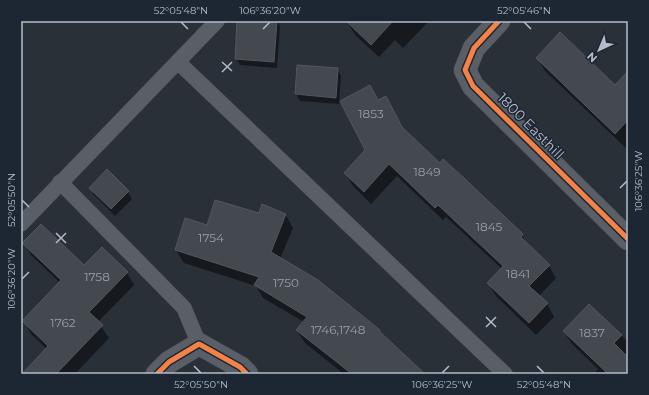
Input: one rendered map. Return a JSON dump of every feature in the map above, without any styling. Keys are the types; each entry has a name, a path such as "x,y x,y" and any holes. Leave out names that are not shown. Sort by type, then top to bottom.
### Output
{"street":[{"name":"1800 Easthill","path":"500,21 474,48 465,70 473,86 628,239"},
{"path":"157,374 170,362 198,344 240,367 247,374"}],"lane":[{"path":"21,224 217,21"},
{"path":"178,62 505,374"},
{"path":"60,182 184,308 198,344"}],"building":[{"path":"237,21 277,21 274,62 235,59"},
{"path":"346,21 393,21 371,45"},
{"path":"560,32 615,85 628,71 628,120 615,134 536,58"},
{"path":"297,65 338,68 336,98 295,94"},
{"path":"370,85 378,100 386,96 402,127 440,163 443,159 464,178 523,234 521,237 550,265 529,286 548,303 529,323 487,283 503,266 438,205 435,208 389,164 364,192 344,173 365,150 340,101"},
{"path":"107,169 129,191 111,209 89,188"},
{"path":"215,200 259,213 262,204 286,214 271,252 318,280 380,330 379,331 425,374 352,374 296,330 307,317 254,285 259,277 175,250 185,218 207,225"},
{"path":"41,224 84,265 102,247 128,272 89,312 103,325 56,374 22,374 48,346 22,321 61,280 22,243"},
{"path":"589,304 622,335 614,343 628,357 628,374 608,374 563,331"}],"cycle path":[{"path":"499,21 474,48 465,70 473,86 628,239"},
{"path":"157,374 169,362 199,344 240,367 247,374"}]}
